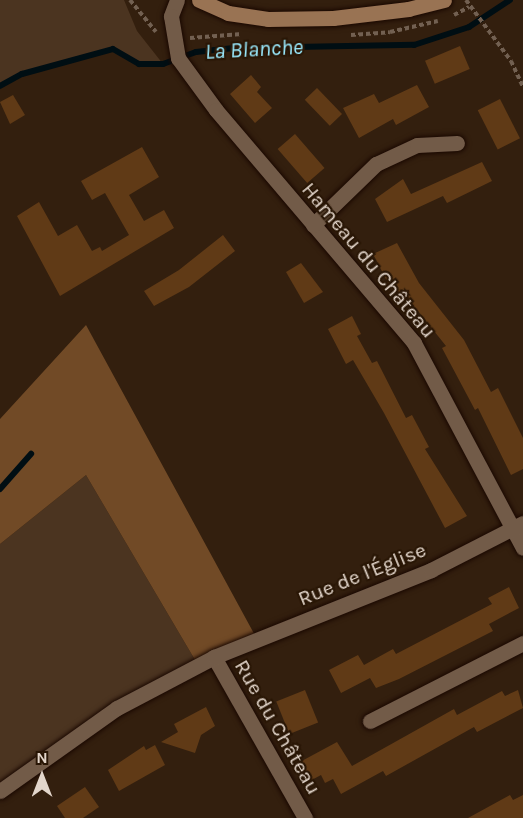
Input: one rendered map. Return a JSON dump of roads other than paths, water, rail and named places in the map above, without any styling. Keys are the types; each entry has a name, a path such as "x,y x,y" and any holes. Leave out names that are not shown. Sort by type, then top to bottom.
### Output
{"street":[{"name":"Hameau du Château","path":"177,0 171,16 174,45 184,67 313,225 414,343 518,526 523,548"},
{"path":"199,0 228,13 268,19 333,18 408,9 444,0"},
{"path":"313,225 376,164 417,145 457,143"},
{"name":"Rue de l'Église","path":"0,790 117,708 214,657 431,570 518,526"},
{"path":"370,721 523,644"},
{"name":"Rue du Château","path":"214,657 305,818"}],"waterway":[{"name":"La Blanche","path":"0,86 22,74 113,49 139,64 163,64 196,52 234,48 414,45 469,27 510,0"},
{"path":"0,489 31,454"}]}
